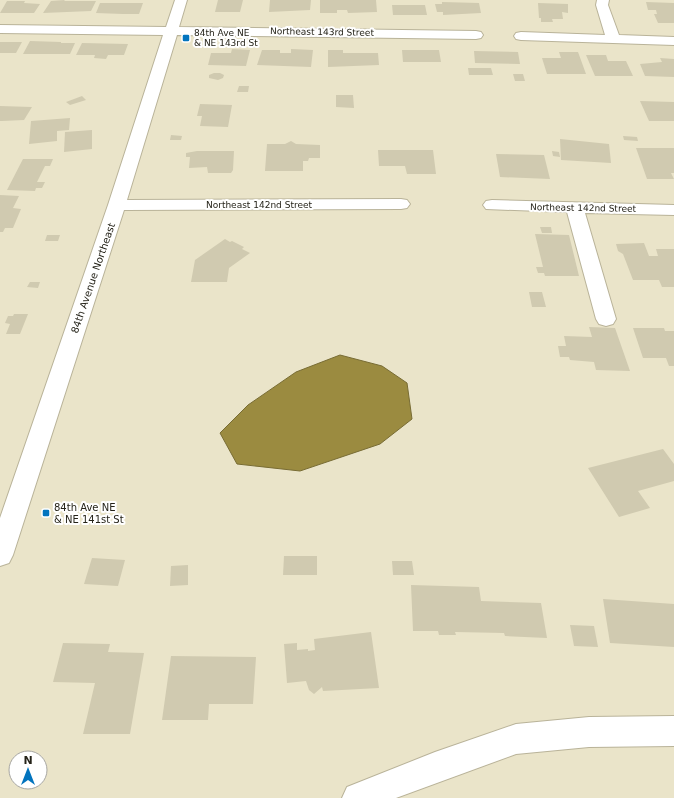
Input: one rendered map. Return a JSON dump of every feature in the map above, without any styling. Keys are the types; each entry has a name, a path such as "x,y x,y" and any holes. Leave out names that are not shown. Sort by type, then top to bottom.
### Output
{"street":[{"name":"84th Avenue Northeast","path":"0,555 117,205 181,0"},
{"path":"603,0 602,5 614,40"},
{"name":"Northeast 143rd Street","path":"0,28 476,35"},
{"path":"520,36 674,41"},
{"name":"Northeast 142nd Street","path":"117,205 401,204"},
{"name":"Northeast 142nd Street","path":"492,205 575,209 674,210"},
{"path":"575,209 606,319"},
{"path":"358,798 390,792 435,767 516,739 590,732 674,731"}],"shaded area":[{"path":"340,355 382,366 407,383 412,419 380,444 300,471 237,464 220,433 248,405 296,372"}],"building":[{"path":"65,0 64,1 96,1 91,11 43,13 51,1"},
{"path":"218,0 243,0 240,12 215,12"},
{"path":"270,0 311,0 310,10 269,12"},
{"path":"320,0 376,0 377,12 348,13 347,10 337,10 337,13 320,13"},
{"path":"7,1 25,1 24,3 40,4 34,13 0,13"},
{"path":"442,2 479,3 481,13 443,15 443,12 437,12 435,4 442,4"},
{"path":"646,2 674,3 674,23 658,23 654,14 657,14 656,10 648,10"},
{"path":"100,3 143,3 139,14 123,14 96,13"},
{"path":"538,3 568,4 568,13 562,12 563,19 552,19 553,22 541,22 541,18 539,18"},
{"path":"392,5 425,5 427,15 393,15"},
{"path":"30,41 75,43 70,54 23,54"},
{"path":"0,42 22,42 16,53 0,53"},
{"path":"82,43 128,44 124,55 108,55 106,59 94,58 95,55 76,55"},
{"path":"232,49 250,50 246,66 208,65 211,53 231,53"},
{"path":"291,49 313,50 311,67 257,65 262,50 280,50 280,53 291,53"},
{"path":"328,50 343,50 343,53 378,53 379,65 328,67"},
{"path":"402,50 439,50 441,62 403,62"},
{"path":"474,51 518,52 520,64 475,63"},
{"path":"559,52 578,52 586,74 547,74 542,58 561,58"},
{"path":"586,55 606,55 608,61 626,61 633,76 595,76"},
{"path":"660,58 674,59 674,77 645,76 640,64 662,62"},
{"path":"468,68 491,68 493,75 469,75"},
{"path":"214,73 224,75 223,78 218,80 209,78 209,75"},
{"path":"513,74 523,74 525,81 515,81"},
{"path":"239,86 249,86 248,92 237,92"},
{"path":"336,95 353,95 354,108 336,107"},
{"path":"82,96 86,100 70,105 66,102"},
{"path":"640,101 674,102 674,121 649,121"},
{"path":"200,104 232,105 228,127 200,126 202,116 197,116"},
{"path":"0,106 32,107 24,120 0,121"},
{"path":"70,118 69,130 57,131 57,141 29,144 31,121"},
{"path":"92,130 92,149 64,152 65,132"},
{"path":"171,135 182,136 181,140 170,140"},
{"path":"623,136 637,137 638,141 624,140"},
{"path":"560,139 609,144 611,163 561,160"},
{"path":"291,141 296,144 320,145 320,158 309,158 308,161 303,161 303,171 265,171 267,144 285,144"},
{"path":"636,148 674,148 674,173 671,173 674,179 647,179"},
{"path":"378,150 433,150 436,174 407,174 405,166 379,166"},
{"path":"197,151 234,151 233,170 231,173 208,173 207,167 189,168 190,157 186,157 186,153"},
{"path":"552,151 559,152 560,157 553,156"},
{"path":"496,154 544,155 550,179 500,177"},
{"path":"23,159 53,159 50,166 45,166 37,182 45,182 42,188 36,188 35,191 7,190"},
{"path":"0,195 19,196 13,208 21,209 13,228 5,228 3,232 0,232"},
{"path":"540,227 551,227 552,233 542,233"},
{"path":"535,234 569,235 579,276 545,276 544,273 538,273 536,267 543,267"},
{"path":"47,235 60,235 58,241 45,241"},
{"path":"225,239 244,247 242,249 250,253 229,268 227,282 191,282 195,260"},
{"path":"644,243 649,256 658,256 656,249 674,249 674,287 662,287 659,280 633,280 623,254 618,251 616,244"},
{"path":"30,282 40,282 38,288 27,287"},
{"path":"529,292 542,292 546,307 532,307"},
{"path":"14,314 28,314 20,334 6,334 10,324 5,323 8,316 13,316"},
{"path":"589,327 615,328 630,371 596,370 594,362 570,360 569,357 560,357 558,346 566,346 564,336 592,337"},
{"path":"633,328 664,328 665,331 674,331 674,366 669,366 666,358 643,358"},
{"path":"663,449 674,464 674,481 638,491 650,508 619,517 588,468"},
{"path":"284,556 317,556 317,575 283,575"},
{"path":"92,558 125,560 118,586 84,584"},
{"path":"392,561 412,561 414,575 393,575"},
{"path":"188,565 188,585 170,586 171,566"},
{"path":"411,585 479,587 481,601 541,603 547,638 505,636 504,633 455,632 456,635 439,635 438,631 413,631"},
{"path":"603,599 674,604 674,647 610,643"},
{"path":"570,625 594,626 598,647 574,646"},
{"path":"371,632 379,688 323,691 322,687 314,694 309,690 306,681 287,683 284,644 297,643 297,650 308,649 308,651 315,650 314,639"},
{"path":"63,643 110,644 108,652 144,653 130,734 83,734 95,683 53,682"},
{"path":"171,656 256,657 253,704 209,704 208,720 162,720"}],"place":[{"name":"84th Ave NE & NE 143rd St","path":"186,38"},
{"name":"84th Ave NE & NE 141st St","path":"46,513"}]}
